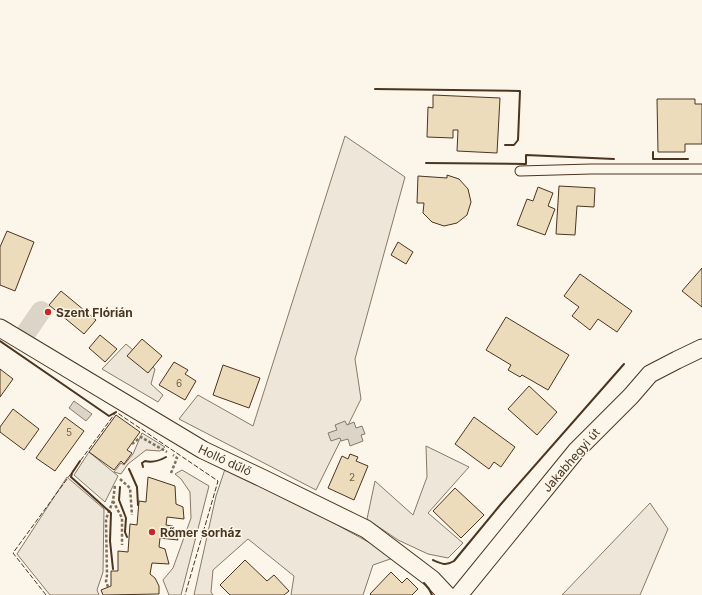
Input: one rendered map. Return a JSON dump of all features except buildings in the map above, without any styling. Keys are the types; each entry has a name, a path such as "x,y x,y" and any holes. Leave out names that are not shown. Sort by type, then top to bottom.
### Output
{"street":[{"name":"Holló dűlő","path":"0,328 202,450 366,529 432,579 447,595"},
{"name":"Jakabhegyi út","path":"459,595 576,451 631,396 650,374 702,348"}],"lane":[{"path":"520,171 591,169 702,169"}],"path":[{"path":"132,444 141,437 177,458 172,473"},
{"path":"120,479 130,488 132,515"},
{"path":"108,587 106,581 106,519 113,500 115,485"},
{"path":"113,500 122,518 122,545"}],"shaded area":[{"path":"345,136 405,177 355,359 361,399 316,490 179,419 198,395 253,426"},
{"path":"126,344 155,369 151,384 163,395 158,402 102,369"},
{"path":"74,401 92,414 86,421 69,408"},
{"path":"345,421 347,425 354,422 356,428 362,426 365,434 361,435 363,441 350,446 348,439 341,441 340,438 331,441 328,433 337,430 335,425"},
{"path":"142,433 165,447 160,451 146,450 128,464 121,474 114,472 121,463 124,465 133,454"},
{"path":"426,446 469,467 428,513 463,543 448,558 428,554 398,540 367,519 375,481 413,515 427,477"},
{"path":"89,452 118,476 105,502 74,475"},
{"path":"225,469 238,471 396,557 373,565 363,595 291,595 294,576 248,539 213,570 211,592 213,595 194,595 216,496"},
{"path":"182,470 209,486 181,595 169,595 163,580 173,568 191,518 190,492 181,479 175,474"},
{"path":"67,477 104,509 103,572 97,590 99,595 50,595 17,554"},
{"path":"650,503 668,529 640,595 562,595"}],"waterway":[{"path":"26,333 41,311"}],"fence":[{"path":"46,595 13,553 116,412 218,481 185,595"}],"wall":[{"path":"375,89 520,91 518,140 514,145 505,145"},
{"path":"653,152 653,159 688,159"},
{"path":"426,163 526,164 526,155 614,159"},
{"path":"0,341 109,416 116,412"},
{"path":"433,560 444,564 449,564 454,561 501,504 624,364"},
{"path":"143,467 142,463 145,461 151,462 161,460 166,457"},
{"path":"80,461 71,477 111,513 110,541 113,569"},
{"path":"129,469 137,487 138,505"},
{"path":"120,487 119,500 126,518 125,532 127,537"},
{"path":"424,583 432,595"}],"place":[{"name":"Szent Flórián","path":"48,312"},
{"name":"Rőmer sorház","path":"152,532"}]}
